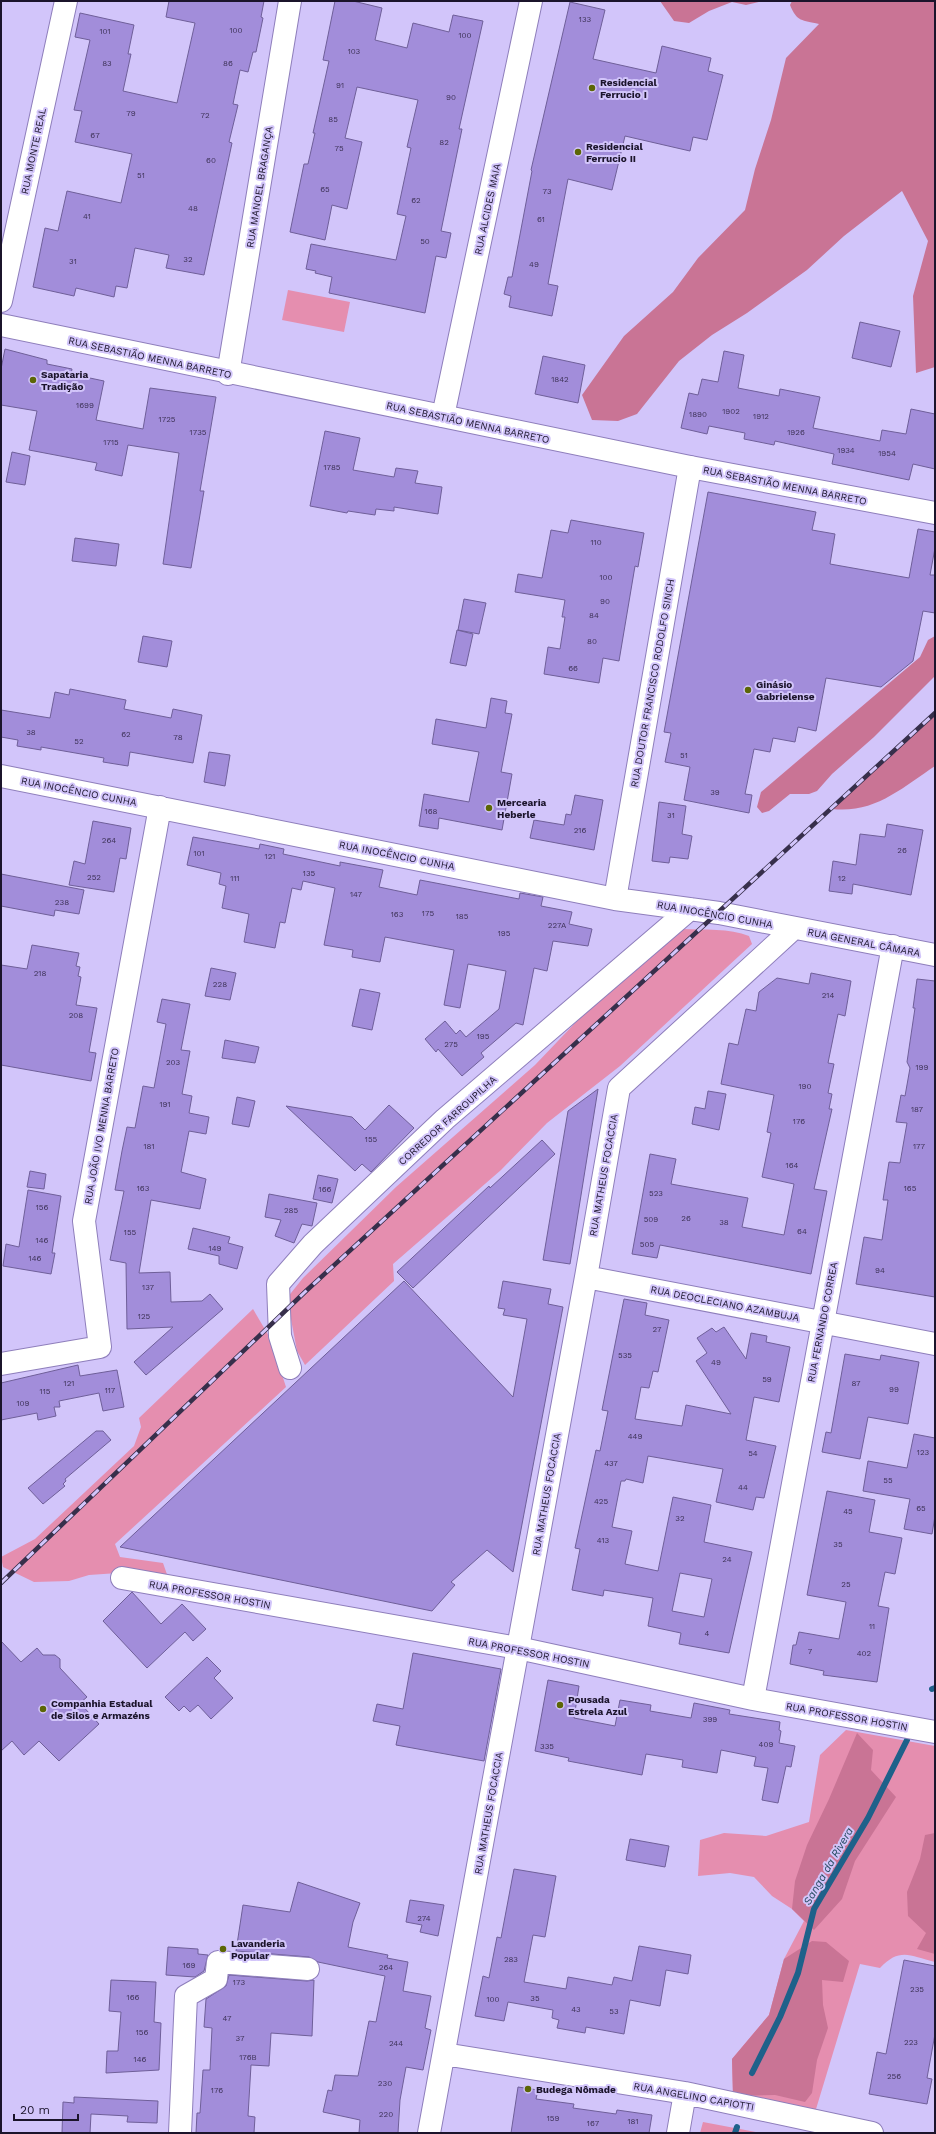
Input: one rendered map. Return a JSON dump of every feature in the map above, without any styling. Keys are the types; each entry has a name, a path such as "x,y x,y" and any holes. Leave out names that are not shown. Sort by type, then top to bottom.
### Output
{"street":[{"name":"RUA MONTE REAL","path":"1,301 66,1"},
{"name":"RUA MANOEL BRAGANÇA","path":"228,374 290,1"},
{"name":"RUA ALCIDES MAIA","path":"443,416 531,1"},
{"name":"RUA SEBASTIÃO MENNA BARRETO","path":"1,325 228,374 443,416 690,467 935,513"},
{"name":"RUA DOUTOR FRANCISCO RODOLFO SINCH","path":"615,898 690,467"},
{"name":"RUA INOCÊNCIO CUNHA","path":"1,776 615,898 690,909 794,928"},
{"name":"RUA JOÃO IVO MENNA BARRETO","path":"1,1364 100,1347 84,1221 160,807"},
{"name":"CORREDOR FARROUPILHA","path":"290,1368 280,1336 278,1284 313,1244 445,1119 690,909"},
{"name":"RUA GENERAL CÂMARA","path":"794,928 935,955"},
{"name":"RUA MATHEUS FOCACCIA","path":"429,2133 586,1277 619,1088 794,928"},
{"name":"RUA FERNANDO CORREA","path":"753,1699 822,1321 893,946"},
{"name":"RUA DEOCLECIANO AZAMBUJA","path":"586,1277 822,1321 935,1344"},
{"name":"RUA PROFESSOR HOSTIN","path":"122,1578 518,1648 753,1699 935,1732"},
{"path":"180,2133 186,1996 216,1979 218,1962 308,1969"},
{"name":"RUA ANGELINO CAPIOTTI","path":"444,2054 685,2093 872,2133"},
{"path":"678,2133 685,2093"}],"shaded area":[{"path":"660,1 763,1 746,5 732,2 709,11 689,23 674,21"},
{"path":"792,1 935,1 935,367 916,373 913,296 928,241 902,191 844,236 807,270 747,313 712,335 679,361 637,414 618,421 592,420 582,395 624,336 673,292 698,258 745,210 755,169 771,120 786,58 819,24 804,21 795,15 790,5"},
{"path":"288,290 350,302 344,332 282,320"},
{"path":"935,636 935,676 874,737 832,774 817,791 809,794 790,794 769,811 762,813 757,807 761,792 920,657 928,640"},
{"path":"935,713 935,766 887,798 861,807 832,809"},
{"path":"682,929 716,930 742,933 749,936 752,944 620,1066 547,1123 501,1170 393,1264 394,1281 305,1365 297,1351 287,1298 303,1278 396,1187 535,1065 578,1020"},
{"path":"253,1309 270,1338 286,1387 115,1544 120,1557 163,1563 170,1583 118,1573 89,1575 69,1581 34,1582 3,1567 1,1557 35,1539 134,1446 141,1427 139,1418"},
{"path":"846,1730 935,1746 935,1962 912,1956 900,1955 887,1961 880,1968 860,1964 813,2119 733,2096 732,2059 769,2015 784,1959 804,1921 792,1909 772,1896 754,1877 730,1873 698,1876 700,1840 724,1833 766,1836 809,1822 820,1755"},
{"path":"857,1733 873,1750 871,1770 896,1797 855,1861 842,1899 814,1930 792,1909 795,1881 807,1845 829,1799"},
{"path":"935,1833 935,1954 917,1949 926,1933 908,1916 907,1892 920,1859 925,1835"},
{"path":"812,1941 826,1942 849,1961 843,1982 822,1980 823,2005 828,2028 817,2060 812,2093 805,2102 775,2095 733,2096 732,2059 769,2015 784,1959"},
{"path":"703,2122 761,2133 700,2133"}],"building":[{"path":"169,1 264,1 261,17 263,18 256,52 253,52 248,72 240,70 233,104 238,105 229,142 232,143 204,275 166,268 169,255 135,248 127,288 116,286 114,297 76,288 74,296 33,287 45,228 58,231 67,191 121,203 132,154 75,142 82,111 74,110 90,40 75,37 80,13 134,25 128,54 131,54 123,91 177,103 195,23 166,17"},
{"path":"335,1 353,1 382,8 375,40 407,48 413,23 449,32 453,15 483,21 459,129 462,129 441,231 451,233 446,258 436,256 425,313 329,293 332,277 306,269 311,244 396,260 406,216 397,214 411,148 407,147 418,100 357,87 345,138 362,142 347,209 332,205 325,240 290,232 304,164 308,164 315,133 313,133 329,61 323,60"},
{"path":"570,2 605,10 593,59 656,73 662,46 711,58 708,71 723,75 707,140 693,137 690,151 625,136 612,190 568,179 548,284 558,286 552,316 509,307 511,296 504,294 508,277 512,277 531,170"},
{"path":"860,322 900,331 891,367 852,358"},
{"path":"5,349 47,360 47,364 72,369 71,374 104,381 96,420 143,429 150,388 216,397 200,491 204,491 191,568 163,564 179,453 128,445 122,476 95,470 97,463 29,450 37,411 1,405 1,369"},
{"path":"724,351 744,355 738,388 779,396 780,389 820,397 813,428 880,441 882,430 906,434 911,409 935,414 935,469 913,464 909,480 832,464 834,454 775,441 774,445 744,439 745,433 709,426 707,434 681,428 689,393 698,395 702,379 718,382"},
{"path":"543,356 585,365 578,403 535,394"},
{"path":"325,431 360,438 353,470 394,477 396,468 418,471 415,483 442,487 438,514 394,507 394,511 376,509 375,515 348,511 347,513 310,506"},
{"path":"12,452 30,456 25,485 6,482"},
{"path":"708,492 816,512 812,530 835,534 830,564 909,578 918,529 935,532 935,548 930,575 935,575 935,613 923,611 913,661 881,687 826,678 816,731 798,727 795,742 773,738 770,752 754,749 745,794 752,795 749,813 684,800 690,767 665,762 671,733 664,732"},
{"path":"571,520 644,533 638,567 635,566 619,661 603,658 599,683 544,674 548,647 560,649 565,617 562,617 565,600 515,592 518,574 542,578 551,530 568,533"},
{"path":"75,538 119,544 116,566 72,561"},
{"path":"464,599 486,603 479,634 458,630"},
{"path":"457,630 473,634 466,666 450,663"},
{"path":"143,636 172,641 167,667 138,662"},
{"path":"70,689 126,700 124,709 171,718 173,709 202,715 193,763 130,752 128,766 103,762 104,758 41,747 41,750 17,746 18,740 1,737 1,710 50,718 55,692 69,695"},
{"path":"491,698 507,701 505,713 512,714 501,772 512,774 502,830 439,818 438,829 419,826 424,794 469,802 479,752 432,744 436,719 486,728"},
{"path":"209,752 230,755 225,786 204,782"},
{"path":"575,795 603,800 594,850 530,838 534,820 564,825 566,814 571,815"},
{"path":"659,802 686,806 682,834 692,836 688,859 670,857 669,863 652,861"},
{"path":"93,821 131,828 126,859 120,858 114,892 69,885 74,861 85,864"},
{"path":"887,824 923,830 911,895 853,884 852,894 829,891 833,861 856,865 860,834 885,837"},
{"path":"193,837 259,849 260,844 284,849 283,854 340,866 340,862 383,870 379,887 417,895 420,880 519,899 520,893 543,897 541,906 572,912 569,924 592,929 588,946 553,941 547,971 534,968 523,1025 516,1023 481,1053 484,1057 462,1076 438,1049 436,1052 425,1039 445,1021 456,1034 460,1030 466,1037 499,1009 506,971 468,964 460,1008 444,1005 454,950 385,937 380,962 352,957 353,950 324,945 335,888 303,881 301,890 292,888 285,923 280,922 275,948 244,942 249,914 222,908 226,886 219,884 221,873 187,865"},
{"path":"1,874 84,890 79,914 55,910 54,916 1,906"},
{"path":"32,945 79,953 76,966 80,967 78,976 81,977 76,1005 97,1008 89,1052 96,1053 91,1081 1,1065 1,965 27,969"},
{"path":"211,968 236,973 230,1000 205,996"},
{"path":"811,973 851,981 845,1016 838,1014 828,1063 834,1064 828,1093 832,1094 829,1109 832,1109 814,1189 827,1191 811,1274 660,1245 657,1258 632,1254 650,1154 676,1159 671,1184 748,1198 742,1227 784,1235 794,1184 762,1177 771,1133 767,1132 774,1095 721,1084 729,1043 738,1045 746,1009 756,1011 759,992 777,978 809,984"},
{"path":"917,979 935,981 935,1297 856,1284 864,1237 882,1240 888,1200 883,1200 889,1162 900,1163 907,1123 896,1122 901,1095 905,1096 910,1068 907,1062 915,1008 913,1008"},
{"path":"360,989 380,993 372,1030 352,1026"},
{"path":"162,999 190,1004 181,1050 190,1051 182,1094 192,1096 189,1113 209,1117 206,1134 189,1131 181,1172 206,1179 200,1209 151,1200 139,1273 170,1272 171,1302 202,1301 210,1294 223,1309 146,1375 134,1362 173,1327 127,1329 126,1263 110,1260 124,1191 115,1190 127,1127 135,1128 143,1086 154,1088 166,1024 157,1022"},
{"path":"225,1040 259,1047 255,1063 222,1058"},
{"path":"598,1089 570,1264 543,1260 568,1111"},
{"path":"708,1091 726,1094 719,1130 692,1124 695,1107 705,1109"},
{"path":"237,1097 255,1101 249,1127 232,1124"},
{"path":"389,1105 414,1128 371,1172 362,1164 355,1171 286,1106 352,1117 365,1130"},
{"path":"542,1140 555,1154 413,1288 397,1272 489,1186 490,1188"},
{"path":"30,1171 46,1174 44,1189 27,1187"},
{"path":"318,1175 338,1179 332,1203 313,1199"},
{"path":"28,1190 61,1196 52,1253 55,1253 51,1274 3,1266 6,1244 19,1247"},
{"path":"269,1194 317,1203 312,1226 302,1224 294,1243 275,1236 281,1220 265,1217"},
{"path":"193,1228 230,1237 228,1243 243,1247 237,1269 219,1264 219,1256 188,1249"},
{"path":"404,1281 513,1397 527,1319 503,1315 505,1309 498,1308 503,1281 551,1289 548,1304 563,1307 513,1572 487,1550 451,1582 455,1585 432,1611 120,1547"},
{"path":"624,1299 647,1303 645,1315 669,1320 658,1372 653,1371 649,1388 641,1387 635,1419 682,1426 686,1405 731,1414 696,1361 707,1353 697,1338 712,1328 716,1332 724,1327 746,1359 751,1333 767,1336 766,1342 790,1347 779,1402 754,1397 746,1440 776,1446 764,1498 756,1497 753,1510 716,1502 723,1469 648,1456 643,1483 626,1479 625,1481 621,1481 612,1527 632,1531 625,1564 658,1571 673,1497 711,1505 704,1542 752,1552 729,1653 679,1644 681,1633 648,1626 653,1598 604,1590 603,1596 572,1590 580,1549 575,1548 596,1450 600,1451 608,1411 602,1410","holes":["680,1573 712,1579 704,1617 672,1611"]},
{"path":"845,1354 880,1360 881,1355 919,1362 908,1424 868,1417 860,1459 822,1452 826,1432 831,1433"},
{"path":"78,1365 80,1376 117,1370 124,1407 103,1411 99,1393 59,1401 60,1407 54,1407 56,1416 38,1420 37,1413 1,1420 1,1383"},
{"path":"96,1431 103,1431 111,1440 65,1479 66,1481 63,1484 65,1486 43,1504 28,1488"},
{"path":"914,1434 935,1438 935,1516 932,1534 904,1529 910,1499 863,1491 868,1461 907,1468"},
{"path":"827,1491 875,1500 869,1532 902,1538 895,1574 885,1572 878,1606 889,1608 877,1682 823,1675 824,1671 790,1664 793,1645 796,1645 799,1632 839,1639 846,1602 807,1595"},
{"path":"132,1592 161,1624 182,1604 206,1629 193,1641 185,1632 147,1668 103,1621"},
{"name":"Companhia Estadual de Silos e Armazéns","path":"1,1641 21,1662 37,1648 43,1655 55,1655 60,1659 60,1668 87,1697 80,1703 99,1724 59,1761 39,1741 24,1755 12,1741 1,1751"},
{"path":"413,1653 501,1669 484,1761 396,1745 400,1726 373,1721 377,1704 403,1709"},
{"path":"207,1657 221,1671 214,1678 233,1698 211,1719 198,1705 190,1712 184,1706 179,1711 165,1697"},
{"path":"548,1680 579,1686 574,1718 615,1726 620,1700 651,1705 650,1711 691,1718 694,1703 730,1710 729,1714 780,1722 779,1730 781,1731 779,1743 795,1746 791,1767 786,1766 778,1803 762,1800 768,1768 754,1766 756,1757 721,1750 717,1773 682,1767 683,1760 646,1754 642,1775 568,1761 569,1758 535,1751"},
{"path":"630,1839 669,1846 665,1867 626,1860"},
{"path":"514,1869 556,1876 545,1937 533,1935 524,1982 566,1989 568,1977 612,1985 614,1977 632,1981 639,1946 691,1955 688,1974 666,1970 660,2006 630,2000 624,2034 586,2027 585,2033 557,2028 559,2020 552,2018 553,2010 508,2002 504,2021 475,2016 483,1976 489,1978 497,1937 501,1938"},
{"path":"298,1882 360,1903 353,1922 348,1947 388,1955 387,1958 408,1962 403,1991 431,1996 425,2028 431,2030 423,2070 406,2067 400,2100 398,2133 359,2133 360,2120 323,2112 328,2090 332,2091 335,2075 358,2076 369,2021 376,2022 385,1976 318,1962 309,1957 236,1951 243,1905 290,1912"},
{"path":"410,1900 444,1905 438,1936 420,1932 422,1925 406,1922"},
{"path":"168,1947 198,1949 198,1954 208,1955 204,1971 195,1977 166,1975"},
{"path":"904,1960 935,1966 935,2034 927,2078 932,2079 927,2104 869,2094 877,2052 886,2054"},
{"path":"229,1975 307,1981 314,1980 312,2036 271,2033 269,2066 251,2065 248,2116 255,2117 254,2133 196,2133 197,2113 200,2113 203,2070 210,2070 212,2028 204,2027 206,1999 226,1986"},
{"path":"111,1980 156,1982 154,2022 161,2023 159,2070 106,2073 107,2051 118,2051 121,2012 109,2011"},
{"path":"518,2087 538,2090 536,2099 574,2104 573,2108 616,2114 617,2110 652,2115 649,2133 511,2133"},
{"path":"74,2097 158,2101 157,2123 127,2122 128,2116 91,2114 90,2133 62,2133 63,2102 74,2103"}],"waterway":[{"name":"Sanga da Rivera","path":"752,2073 780,2017 798,1973 814,1909 868,1818 907,1740"},
{"name":"Sanga da Rivera","path":"735,2133 737,2127"}],"railway":[{"path":"1,1583 306,1291 935,713"}],"place":[{"name":"Residencial Ferrucio I","path":"592,88"},
{"name":"Residencial Ferrucio II","path":"578,152"},
{"name":"Sapataria Tradição","path":"33,380"},
{"name":"Ginásio Gabrielense","path":"748,690"},
{"name":"Mercearia Heberle","path":"489,808"},
{"name":"Pousada Estrela Azul","path":"560,1705"},
{"name":"Companhia Estadual de Silos e Armazéns","path":"43,1709"},
{"name":"Lavanderia Popular","path":"223,1949"},
{"name":"Budega Nômade","path":"528,2089"}]}
